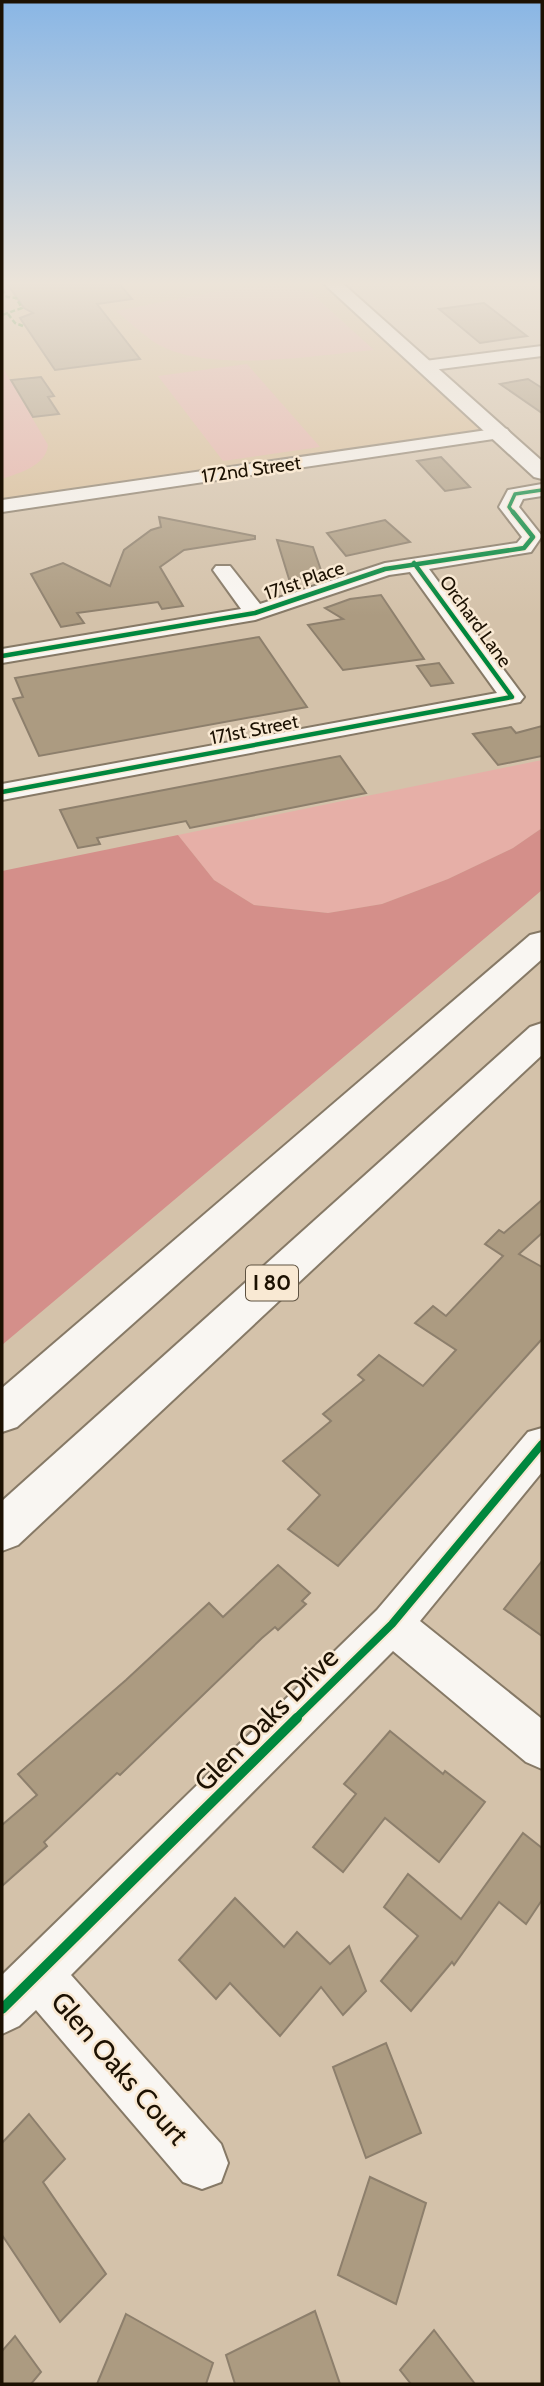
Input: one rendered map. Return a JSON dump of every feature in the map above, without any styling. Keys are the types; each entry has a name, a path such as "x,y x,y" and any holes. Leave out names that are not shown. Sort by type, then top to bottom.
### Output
{"main road":[{"path":"456,393 542,472"},
{"path":"2,1414 542,942"},
{"name":"I 80","path":"2,1530 542,1035"}],"street":[{"name":"172nd Street","path":"2,506 501,433"},
{"name":"171st Place","path":"3,653 255,613 314,595 356,578 414,563 524,548 533,537 509,507 515,495 542,490"},
{"name":"Orchard Lane","path":"414,563 512,697"},
{"path":"223,570 255,613"},
{"name":"171st Street","path":"2,792 512,697"},
{"name":"Glen Oaks Drive","path":"2,2009 392,1623 542,1444"},
{"path":"392,1623 542,1747"},
{"name":"Glen Oaks Court","path":"38,1974 202,2163"}],"shaded area":[{"path":"2,393 445,393 481,425 482,429 469,435 2,502"},
{"path":"2,393 18,393 48,445 37,463 2,479"},
{"path":"171,393 273,393 320,447 223,461"},
{"path":"542,760 542,828 513,848 448,879 382,904 328,913 254,905 214,880 178,835"},
{"path":"542,828 542,890 2,1345 2,871 178,835 214,880 254,905 328,913 382,904 448,879 513,848"}],"building":[{"path":"19,393 52,393 54,396 48,397 59,414 33,417"},
{"path":"514,393 542,393 542,413"},
{"path":"441,457 470,487 445,491 417,461"},
{"path":"159,517 255,536 255,539 184,550 160,567 183,606 162,609 158,602 77,613 84,623 61,627 31,574 63,563 110,586 124,550 151,530 161,527"},
{"path":"385,520 410,542 346,556 327,533"},
{"path":"277,540 313,547 323,576 289,579"},
{"path":"381,595 424,659 343,670 308,625 343,619 325,608 350,599"},
{"path":"259,637 307,707 39,756 13,699 23,697 15,678"},
{"path":"439,663 453,683 431,686 417,666"},
{"path":"542,726 542,756 498,765 473,734 511,727 516,733"},
{"path":"340,756 366,793 190,828 186,821 97,838 100,844 78,848 60,810"},
{"path":"542,1200 542,1233 519,1254 542,1267 542,1339 338,1566 288,1529 320,1495 283,1461 331,1421 323,1414 364,1380 358,1375 379,1355 423,1386 456,1350 415,1323 433,1306 446,1316 503,1256 485,1244 499,1230 504,1233"},
{"path":"542,1561 542,1636 504,1609"},
{"path":"278,1565 310,1593 302,1601 306,1604 278,1630 275,1627 262,1638 120,1775 117,1773 44,1842 47,1846 2,1886 2,1825 37,1795 18,1774 209,1603 223,1617"},
{"path":"390,1731 443,1774 445,1771 485,1802 439,1862 385,1818 343,1872 313,1847 356,1794 344,1784"},
{"path":"523,1833 542,1848 542,1900 526,1924 499,1902 454,1965 452,1962 411,2011 381,1981 418,1936 384,1907 408,1874 461,1919"},
{"path":"235,1898 284,1947 297,1932 330,1964 349,1946 366,1991 343,2015 321,1987 280,2036 230,1983 216,1999 179,1960"},
{"path":"386,2043 421,2133 366,2158 333,2067"},
{"path":"29,2114 65,2159 43,2182 106,2274 60,2322 2,2235 2,2143"},
{"path":"370,2177 426,2203 396,2304 338,2275"},
{"path":"315,2311 340,2384 235,2384 226,2355"},
{"path":"126,2314 213,2363 206,2384 97,2384"},
{"path":"434,2330 475,2384 411,2384 400,2370"},
{"path":"15,2336 41,2372 31,2384 2,2384 2,2351"}],"cycle path":[{"path":"2,656 255,613 385,569 524,548 533,537 509,507 515,494 542,490"},
{"path":"2,792 512,697 414,563"},
{"path":"2,2009 392,1624 542,1444"}]}
